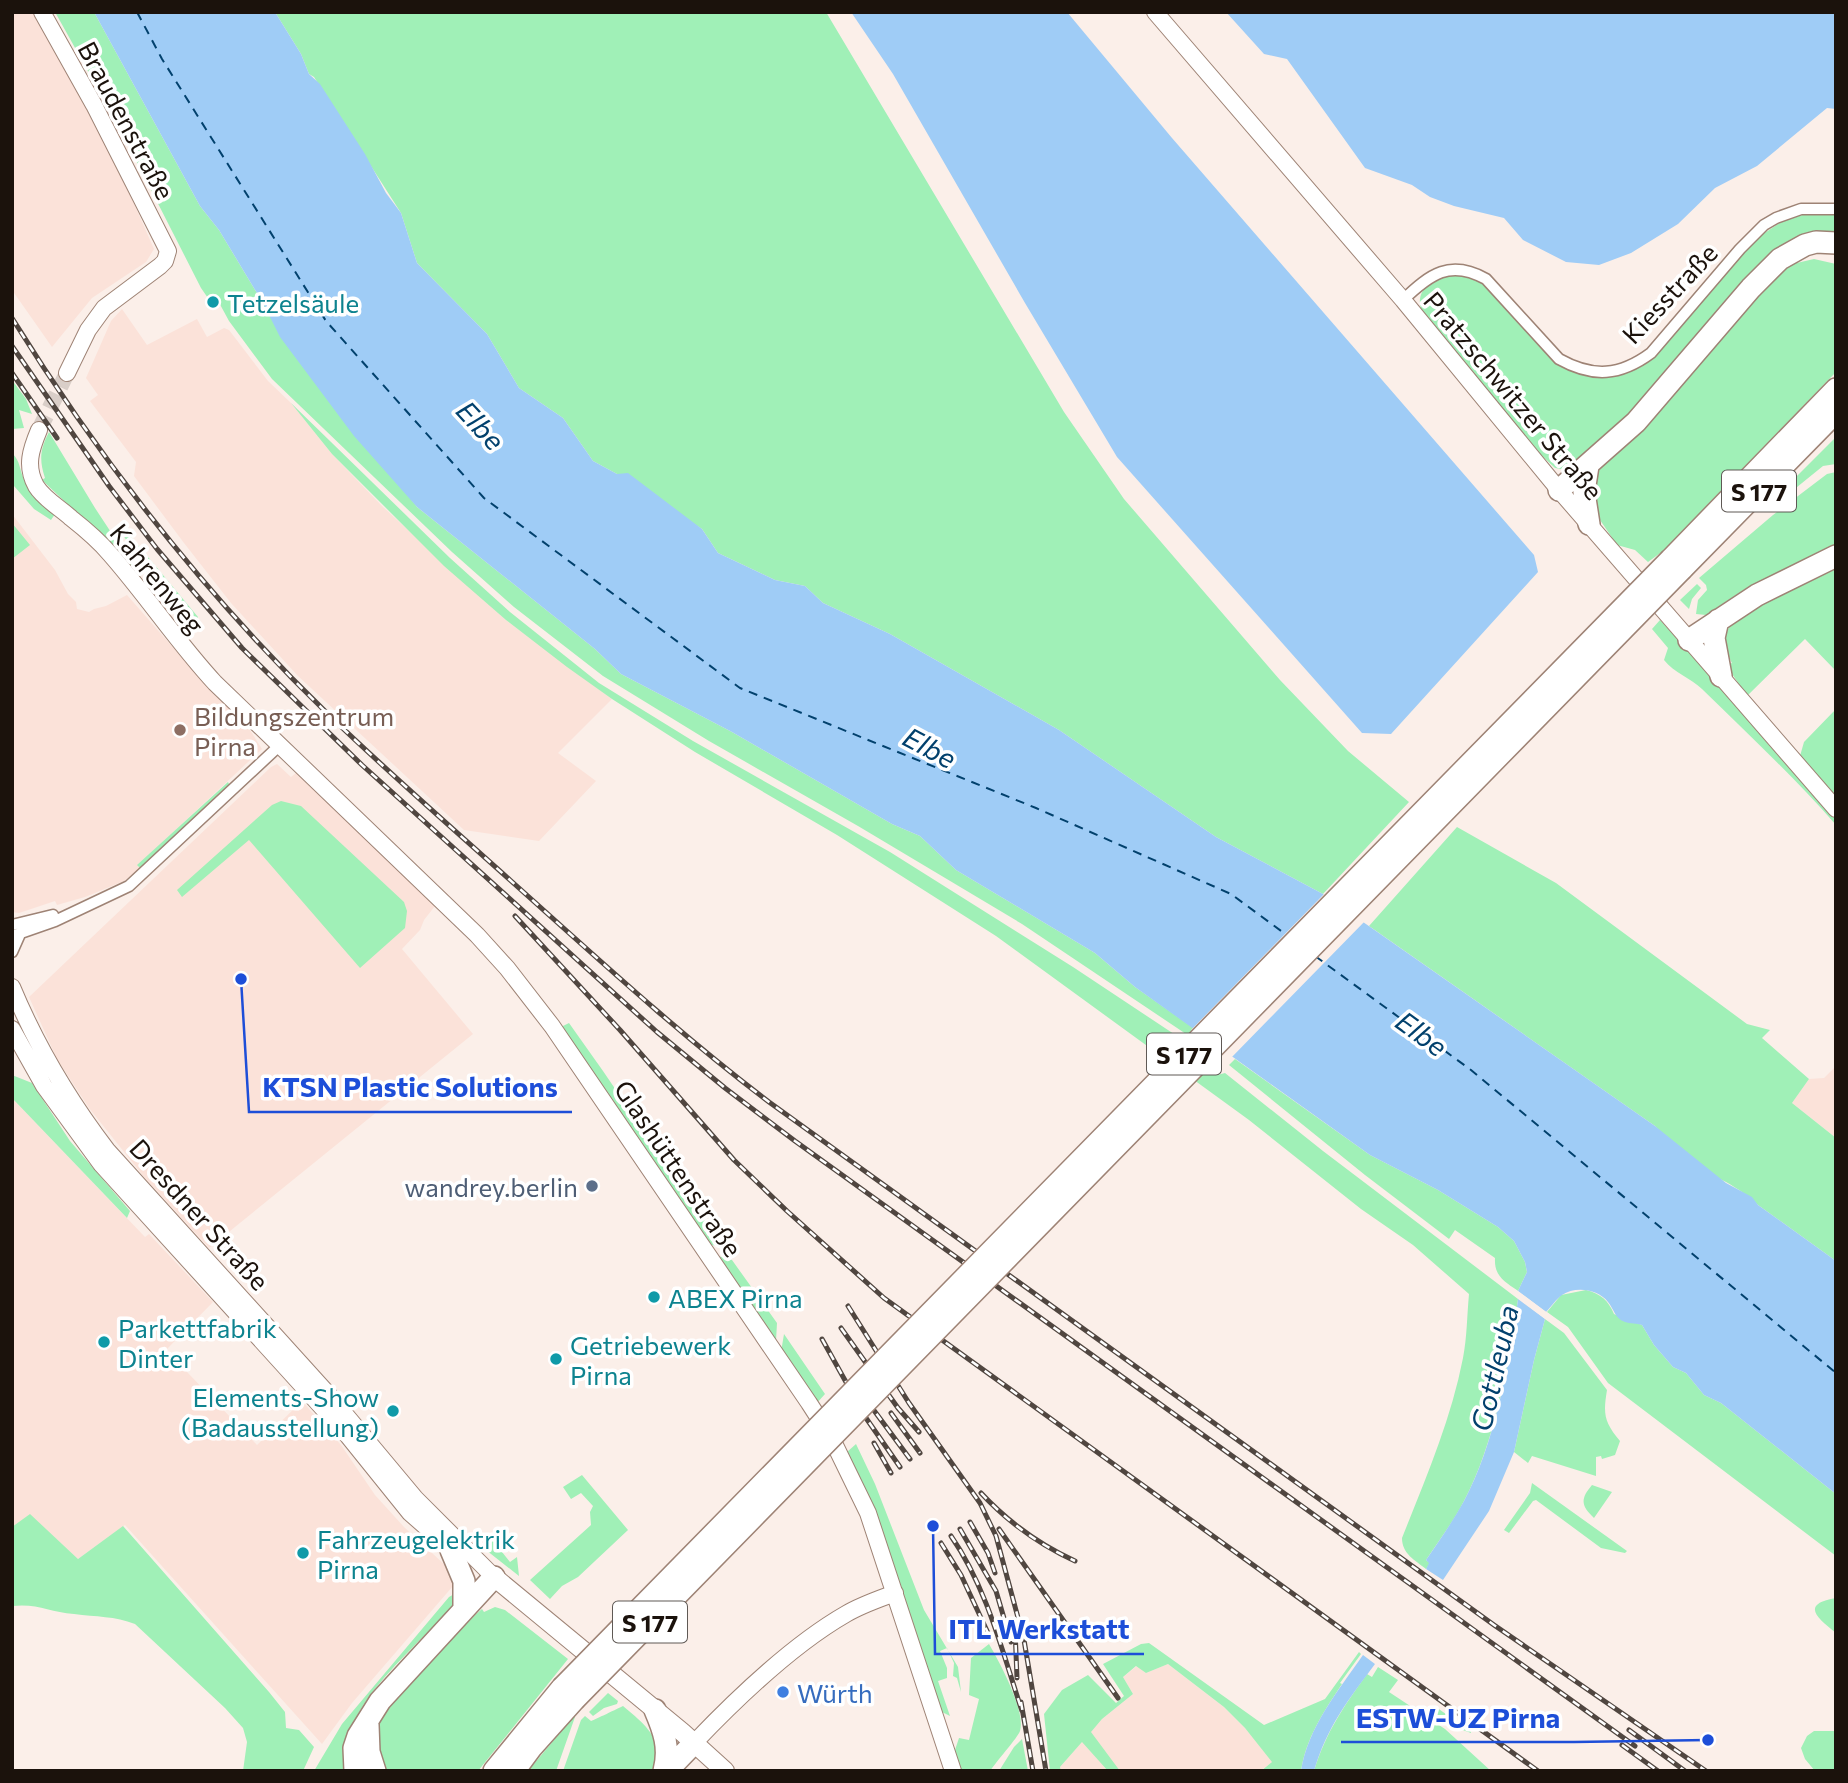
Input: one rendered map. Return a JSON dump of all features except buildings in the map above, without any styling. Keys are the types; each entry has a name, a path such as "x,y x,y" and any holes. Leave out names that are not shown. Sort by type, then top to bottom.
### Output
{"highway":[{"path":"1559,489 1636,422 1771,268 1787,254 1805,245 1816,242 1836,243"},
{"path":"1771,268 1798,256 1816,254 1836,258"},
{"name":"S 177","path":"1677,564 1836,389"},
{"name":"S 177","path":"568,1694 1677,564 1836,412"},
{"path":"1588,466 1584,492 1590,524"},
{"path":"1689,640 1783,581 1836,556"},
{"path":"1718,620 1714,638 1721,676"},
{"path":"456,1550 464,1581 464,1609"},
{"path":"355,1771 356,1741 373,1711 390,1688 494,1577"},
{"path":"522,1771 568,1694"},
{"path":"499,1769 568,1694"},
{"path":"656,1710 667,1743 666,1771"},
{"path":"373,1711 368,1728 368,1743 375,1771"},
{"path":"499,1769 547,1729"},
{"path":"666,1771 695,1742"}],"main road":[{"name":"Dresdner Straße","path":"494,1577 695,1742 725,1771"}],"street":[{"name":"Braudenstraße","path":"42,12 94,105 168,251 160,266 113,299 95,318 67,373"},
{"name":"Pratzschwitzer Straße","path":"1155,12 1403,300 1559,489 1836,809"},
{"name":"Kiesstraße","path":"1403,300 1429,277 1441,271 1474,272 1486,279 1559,359 1573,367 1590,371 1611,371 1632,365 1651,353 1740,249 1764,225 1801,209 1836,209"},
{"name":"Kahrenweg","path":"39,430 29,465 40,492 110,553 194,661 279,747"},
{"path":"12,952 15,932 80,909 129,886 279,747"},
{"name":"Glashüttenstraße","path":"279,747 507,968 552,1026 831,1437 868,1513 954,1771"},
{"name":"Dresdner Straße","path":"12,987 44,1057 78,1113 107,1150 329,1395 456,1550"},
{"name":"Dresdner Straße","path":"12,1029 44,1086 101,1164 348,1436 410,1513 494,1577"},
{"path":"695,1742 743,1694 829,1624 860,1606 895,1593"}],"shaded area":[{"path":"12,12 37,12 129,183 132,199 154,249 146,262 92,298 52,347 12,290"},
{"path":"122,309 147,345 197,319 207,337 224,328 229,330 268,381 291,403 332,454 382,506 506,620 612,699 558,753 596,781 539,841 464,830 298,676 231,603 134,476 136,462 90,401 98,395 86,378 111,321"},
{"path":"12,514 55,570 68,594 76,602 77,609 89,612 127,595 191,668 248,727 262,749 138,865 141,869 124,881 85,897 57,905 55,901 19,913 12,912"},
{"path":"277,764 291,777 296,773 435,906 420,930 402,949 473,1034 209,1248 144,1177 89,1108 57,1059 29,997"},
{"path":"1836,1066 1836,1138 1792,1103 1809,1079 1824,1078"},
{"path":"12,1098 145,1237 149,1234 213,1302 166,1350 257,1445 302,1401 341,1445 375,1495 404,1527 446,1566 455,1580 453,1586 352,1703 322,1744 125,1525 78,1559 30,1515 12,1527"},
{"path":"1168,1664 1224,1707 1273,1762 1260,1771 1061,1771 1060,1767 1102,1719 1133,1694 1123,1677 1137,1666 1146,1673"}],"green space":[{"path":"55,12 94,12 200,206 219,230 263,303 417,507 595,649 621,674 732,732 892,824 920,836 956,870 1095,953 1135,987 1195,1029 1189,1036 1022,924 603,676 514,607 452,552 272,379 229,321 216,297 210,301 117,123"},
{"path":"275,12 826,12 1064,412 1124,499 1280,680 1348,751 1409,802 1323,894 1216,837 1059,730 890,634 823,603 805,586 775,580 718,553 702,529 593,461 563,418 519,388 487,334 417,263 401,213 314,77 309,74 301,54"},
{"path":"1805,214 1836,214 1836,237 1814,237 1630,421 1567,470 1555,468 1539,453 1425,320 1421,307 1423,290 1437,279 1457,275 1476,278 1491,288 1526,331 1557,362 1572,371 1589,376 1608,376 1656,356 1757,238 1781,222"},
{"path":"1814,259 1836,264 1836,372 1663,551 1648,562 1635,550 1617,545 1598,517 1591,477 1756,291 1788,265"},
{"path":"12,380 26,399 32,414 19,410 24,428 12,429"},
{"path":"291,403 450,558 510,612 599,683 693,741 890,852 1180,1038 1184,1042 1181,1049 1217,1075 1225,1073 1518,1299 1505,1375 1484,1455 1460,1508 1426,1560 1430,1563 1426,1569 1407,1552 1402,1538 1452,1404 1464,1350 1469,1294 1413,1245 1361,1209 1249,1120 996,936 837,835 695,752 567,667 506,620 444,566 332,454"},
{"path":"49,432 149,590 101,536 42,480 45,478 41,455"},
{"path":"1836,437 1836,464 1823,466 1786,496 1782,491"},
{"path":"12,453 30,489 55,514 51,520 34,509 14,486"},
{"path":"1836,472 1836,549 1748,587 1706,615 1696,614 1698,600 1707,590 1699,578 1773,515 1827,474"},
{"path":"12,523 30,545 12,559"},
{"path":"123,527 198,617 195,623 157,578 148,576 122,533"},
{"path":"1836,566 1836,671 1805,639 1747,696 1726,665 1732,663 1726,647 1727,631 1745,613 1760,604"},
{"path":"1697,584 1701,588 1692,599 1689,609 1680,600"},
{"path":"1660,620 1836,817 1836,825 1702,689 1664,660 1668,648 1652,629"},
{"path":"1836,709 1836,800 1800,756 1804,742"},
{"path":"228,782 230,786 141,869 137,865"},
{"path":"281,801 301,806 404,902 407,911 405,928 360,968 249,840 182,897 177,890 272,805"},
{"path":"1457,827 1556,883 1747,1024 1770,1030 1762,1038 1809,1079 1792,1103 1836,1138 1836,1261 1743,1192 1698,1164 1655,1126 1369,926"},
{"path":"569,1023 721,1247 708,1244 561,1027"},
{"path":"1235,1059 1370,1155 1438,1190 1498,1227 1514,1241 1525,1262 1527,1272 1518,1291 1498,1274 1495,1258 1455,1230 1449,1239 1365,1175 1229,1065"},
{"path":"12,1075 32,1083 70,1141 130,1211 127,1218 12,1098"},
{"path":"718,1256 732,1260 777,1323 776,1341"},
{"path":"1586,1290 1603,1298 1614,1314 1642,1325 1654,1345 1673,1367 1686,1373 1704,1395 1721,1403 1836,1494 1836,1556 1608,1383 1568,1327 1547,1312 1561,1295"},
{"path":"1545,1319 1564,1333 1607,1390 1606,1417 1620,1441 1615,1455 1602,1459 1601,1456 1596,1457 1596,1476 1532,1456 1528,1463 1514,1452"},
{"path":"784,1334 825,1394 816,1404 781,1352"},
{"path":"856,1444 875,1484 924,1610 947,1648 940,1651 947,1668 947,1678 938,1681 950,1716 942,1712 847,1452"},
{"path":"582,1475 628,1530 550,1599 530,1580 591,1525 590,1512 593,1506 581,1493 571,1499 563,1487"},
{"path":"1532,1483 1627,1551 1625,1553 1601,1548 1536,1500 1509,1533 1504,1530 1530,1493"},
{"path":"1592,1485 1612,1492 1594,1518 1584,1506 1585,1494"},
{"path":"30,1514 78,1559 123,1526 269,1692 285,1712 286,1728 299,1730 314,1747 303,1771 243,1771 247,1742 243,1728 135,1624 113,1618 12,1606 12,1527"},
{"path":"495,1535 509,1547 502,1552 510,1562 517,1557 519,1576 486,1550 486,1542"},
{"path":"456,1593 454,1606 384,1678 361,1709 355,1722 349,1771 314,1771 342,1724 449,1597"},
{"path":"1836,1598 1836,1633 1818,1617 1815,1608 1818,1604"},
{"path":"495,1607 505,1610 568,1659 478,1771 380,1771 376,1761 378,1720 475,1615 482,1609 484,1612"},
{"path":"1149,1643 1264,1725 1325,1699 1359,1652 1361,1654 1340,1683 1342,1684 1317,1725 1307,1747 1301,1771 1261,1771 1272,1762 1245,1728 1224,1707 1168,1664 1146,1673 1136,1666 1123,1677 1133,1694 1102,1719 1091,1732 1120,1771 1108,1771 1082,1742 1060,1767 1061,1771 1050,1771 1044,1714 1062,1690 1088,1675 1116,1703 1124,1696 1103,1664 1141,1644"},
{"path":"989,1644 1015,1699 1021,1722 1020,1731 990,1771 959,1771 954,1753 959,1738 969,1740 979,1699 969,1695 971,1658"},
{"path":"948,1651 958,1667 961,1692 957,1678 953,1676 954,1663"},
{"path":"1378,1667 1398,1680 1389,1692 1445,1729 1491,1771 1314,1771 1324,1744 1343,1708 1367,1674 1372,1677"},
{"path":"608,1693 618,1701 617,1704 604,1708 593,1716 589,1712"},
{"path":"623,1706 645,1726 655,1741 656,1760 652,1770 563,1771 581,1720 585,1716 591,1721"},
{"path":"1436,1707 1471,1733 1449,1725 1433,1711"},
{"path":"574,1716 556,1771 528,1771"},
{"path":"1814,1731 1836,1733 1836,1771 1815,1771 1805,1759 1801,1748 1807,1736"},
{"path":"1022,1739 1028,1771 999,1771 1014,1747"}],"water":[{"name":"Elbe","path":"94,12 275,12 301,54 309,74 320,84 401,213 417,263 487,334 519,388 563,418 593,461 617,474 628,473 702,529 718,553 775,580 805,586 823,603 890,634 1059,730 1216,837 1323,894 1655,1126 1726,1183 1752,1197 1758,1205 1836,1261 1836,1494 1721,1403 1704,1395 1686,1373 1673,1367 1654,1345 1642,1325 1622,1321 1604,1298 1592,1292 1573,1290 1560,1297 1546,1312 1518,1291 1527,1272 1525,1262 1514,1241 1498,1227 1438,1190 1370,1155 1135,987 1095,953 956,870 920,836 892,824 732,732 621,674 595,649 417,507 354,436 280,337 219,230 200,206"},
{"path":"851,12 1067,12 1172,138 1534,555 1538,572 1391,734 1362,733 1117,457 893,74"},
{"path":"1226,12 1836,12 1836,109 1827,108 1757,166 1715,188 1678,224 1631,253 1599,265 1566,262 1523,240 1504,218 1454,206 1430,197 1412,185 1365,168 1287,59 1264,54"},
{"path":"1518,1299 1545,1319 1514,1452 1489,1511 1443,1580 1426,1569 1429,1563 1426,1560 1464,1501 1484,1455 1505,1376"},
{"path":"1363,1655 1375,1664 1332,1727 1314,1771 1301,1771 1317,1724"}],"pier":[{"path":"1326,892 1366,920 1230,1059 1191,1030"},
{"path":"1515,1289 1549,1314 1546,1315 1548,1321 1515,1296 1518,1295"}],"ferry route":[{"path":"137,12 162,59 326,321 484,498 740,688 1036,808 1231,894 1288,936"},
{"path":"1315,956 1471,1070 1836,1373"}],"tunnel":[{"path":"39,430 67,373"}],"railway":[{"path":"12,318 120,477 242,625 286,672 375,758 669,1021 769,1102 1494,1625 1706,1771"},
{"path":"12,346 109,486 157,549 242,648 362,765 657,1032 795,1141 1635,1746"},
{"path":"12,373 57,438"},
{"path":"515,916 734,1160 884,1298 1538,1771"},
{"path":"848,1306 909,1403 980,1503 996,1536 1024,1640 1046,1771"},
{"path":"841,1328 898,1408 919,1432"},
{"path":"822,1339 866,1418 900,1467"},
{"path":"867,1401 910,1459"},
{"path":"891,1413 920,1453"},
{"path":"874,1443 891,1473"},
{"path":"981,1493 1025,1532 1075,1561"},
{"path":"970,1522 988,1553 995,1573"},
{"path":"960,1529 996,1591 1011,1642"},
{"path":"999,1529 1118,1698"},
{"path":"951,1536 984,1598 1022,1711"},
{"path":"941,1543 961,1575 988,1633"},
{"path":"1015,1629 1017,1678"},
{"path":"1021,1702 1033,1771"},
{"path":"1629,1730 1685,1771"},
{"path":"1622,1745 1658,1771"}],"place":[{"name":"Tetzelsäule","path":"213,302"},
{"name":"Bildungszentrum Pirna","path":"180,730"},
{"name":"KTSN Plastic Solutions","path":"241,979"},
{"name":"wandrey.berlin","path":"592,1186"},
{"name":"ABEX Pirna","path":"654,1297"},
{"name":"Parkettfabrik Dinter","path":"104,1342"},
{"name":"Getriebewerk Pirna","path":"556,1359"},
{"name":"Elements-Show (Badausstellung)","path":"393,1411"},
{"name":"ITL Werkstatt","path":"933,1526"},
{"name":"Fahrzeugelektrik Pirna","path":"303,1553"},
{"name":"Würth","path":"783,1692"},
{"name":"ESTW-UZ Pirna","path":"1708,1740"}],"water label":[{"name":"Gottleuba","path":"1494,1368"}]}
